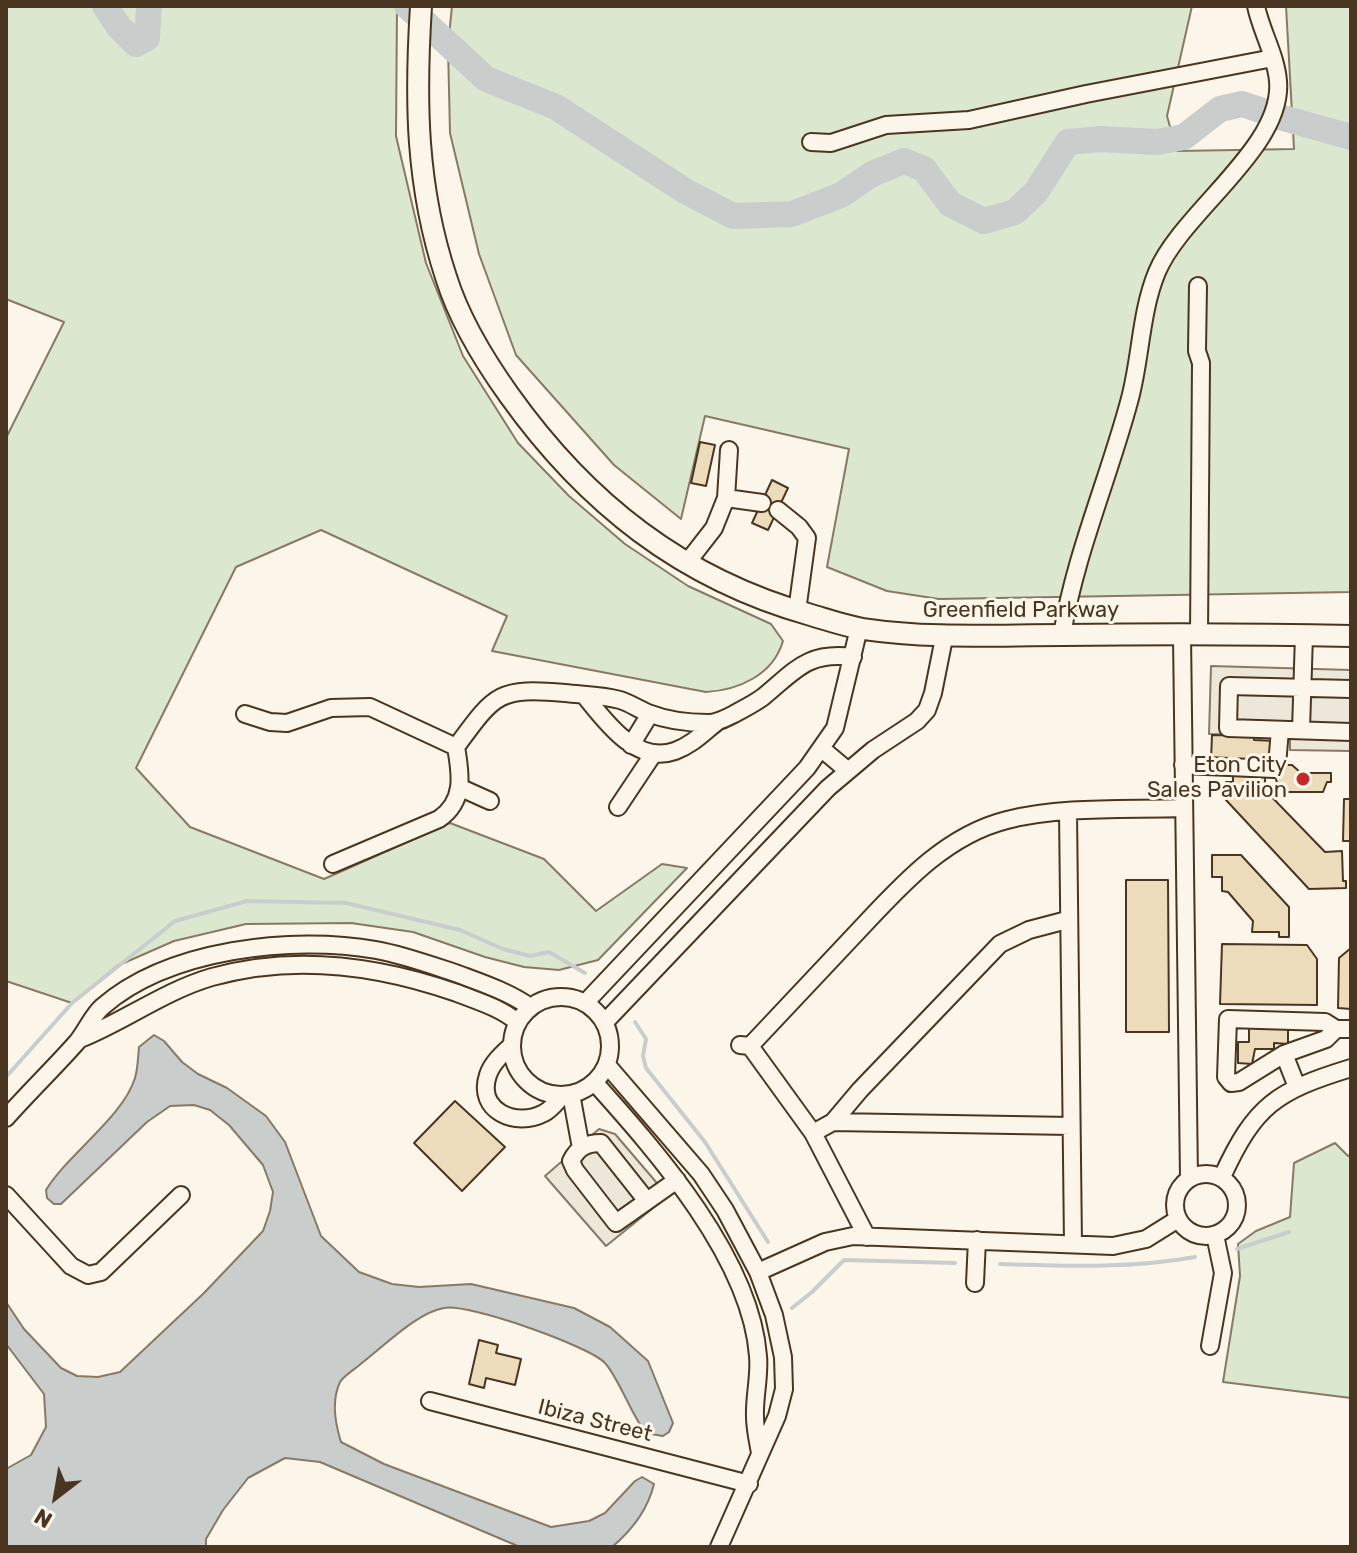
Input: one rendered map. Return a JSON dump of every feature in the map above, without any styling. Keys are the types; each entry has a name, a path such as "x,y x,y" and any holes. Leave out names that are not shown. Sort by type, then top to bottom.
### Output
{"main road":[{"name":"Greenfield Parkway","path":"421,6 417,127 423,184 446,280 494,373 539,436 631,527 686,564 761,600 859,628 944,638 1062,635 1351,636"}],"street":[{"path":"1062,635 1074,581 1130,400 1150,292 1158,270 1179,236 1258,142 1267,126 1278,92 1273,58 1256,6"},
{"path":"811,142 831,143 886,125 969,120 1273,58"},
{"path":"1189,1178 1183,765 1189,636 1192,361 1197,351 1198,286"},
{"path":"686,564 714,528 726,498 729,450"},
{"path":"726,498 762,503"},
{"path":"778,510 807,538 797,611"},
{"path":"586,1002 822,749 835,728 859,628"},
{"path":"1301,730 1304,635"},
{"path":"605,1022 847,770 917,721 927,710 944,638"},
{"path":"584,695 631,745 654,753 674,752 694,741 717,722 761,699 800,665 829,655 853,657"},
{"path":"1351,689 1229,686 1228,728 1351,732"},
{"path":"333,864 449,812 461,788 456,747 481,713 497,699 512,692 528,689 620,700 650,714 679,721 717,722"},
{"path":"245,714 270,722 287,723 331,708 370,707 456,747"},
{"path":"631,745 650,714"},
{"path":"1183,765 1274,769 1280,730"},
{"path":"822,749 847,770"},
{"path":"618,807 654,753"},
{"path":"461,788 490,801"},
{"path":"867,1237 813,1133 745,1046 905,882 936,855 979,830 1005,820 1032,815 1183,808"},
{"path":"1068,812 1073,1244"},
{"path":"813,1133 833,1122 870,1079 1000,944 1029,930 1067,920"},
{"path":"6,1118 80,1039 100,1008 166,970 205,957 290,944 349,946 400,955 478,981 530,1007"},
{"path":"80,1039 112,1026 146,1004 212,977 267,967 322,963 376,969 422,981 500,1011 517,1022"},
{"path":"512,1045 498,1058 486,1079 485,1093 494,1109 510,1118 544,1113 567,1095 595,1083 607,1065 611,1051 610,1036 605,1022 586,1002 556,996 542,1000 530,1007 517,1022 512,1045 518,1071 527,1081 550,1094 567,1095"},
{"path":"1228,1019 1325,1022 1344,1029 1284,1054 1239,1082 1231,1083 1226,1077 1228,1019"},
{"path":"1284,1054 1297,1087"},
{"path":"607,1065 701,1174 725,1210 758,1272 777,1329 783,1357 784,1389 773,1428 719,1547"},
{"path":"1222,1177 1245,1129 1281,1096 1297,1087 1351,1068"},
{"path":"595,1083 677,1180 710,1231 740,1287 751,1317 758,1356 755,1417 760,1453"},
{"path":"567,1095 581,1148"},
{"path":"833,1122 1071,1126"},
{"path":"647,1201 601,1143 589,1143 571,1161 616,1223 677,1180"},
{"path":"1211,1173 1222,1177 1237,1196 1238,1208 1234,1220 1226,1230 1215,1235 1194,1234 1178,1219 1174,1208 1175,1196 1189,1178 1211,1173"},
{"path":"6,1195 71,1266 88,1275 101,1272 181,1195"},
{"path":"758,1272 839,1237 1113,1246 1146,1239 1178,1219"},
{"path":"1210,1346 1223,1273 1215,1235"},
{"path":"975,1283 977,1240"},
{"name":"Ibiza Street","path":"430,1401 749,1484"}],"green space":[{"path":"6,6 397,6 396,136 426,263 463,356 518,443 569,496 625,544 688,586 771,624 783,641 763,672 731,688 706,692 492,651 507,616 321,530 236,567 136,768 190,827 324,879 450,823 544,859 596,911 662,864 687,868 598,960 559,970 524,967 413,932 351,923 246,924 174,941 117,966 72,1003 6,981 6,438 64,322 6,299"},
{"path":"452,6 1192,6 1167,116 1177,151 1294,149 1286,6 1351,6 1351,592 939,599 887,591 827,567 849,449 705,416 681,519 614,465 516,355 479,254 450,133 448,46"},
{"path":"1335,1143 1348,1156 1351,1155 1351,1398 1223,1382 1240,1276 1238,1244 1256,1231 1290,1217 1294,1163"}],"shaded area":[{"path":"1211,666 1351,670 1351,751 1290,750 1290,736 1209,734"},
{"path":"154,1035 198,1074 227,1088 266,1116 285,1142 321,1236 359,1272 392,1284 419,1287 471,1284 574,1308 610,1327 648,1361 673,1423 663,1436 648,1433 642,1428 610,1370 594,1356 528,1327 457,1308 434,1311 402,1330 344,1377 336,1397 336,1420 341,1442 384,1464 551,1527 589,1521 605,1513 642,1477 654,1484 648,1502 619,1541 612,1547 520,1547 320,1462 285,1458 248,1478 223,1510 206,1539 206,1547 6,1547 6,1469 31,1455 46,1427 44,1394 6,1344 6,1302 24,1329 61,1368 77,1376 98,1377 120,1372 204,1293 263,1231 270,1211 273,1192 263,1165 229,1125 210,1110 194,1105 170,1106 147,1122 61,1204 54,1204 47,1198 46,1190 56,1176 129,1093 136,1074 139,1047"},
{"path":"599,1129 615,1134 668,1196 606,1246 545,1176"}],"building":[{"path":"700,442 715,445 706,486 691,483"},
{"path":"772,480 788,488 768,530 752,523"},
{"path":"1212,735 1254,736 1254,740 1276,741 1275,767 1211,760"},
{"name":"Eton City Sales Pavilion","path":"1292,765 1301,773 1331,773 1331,782 1327,782 1323,792 1288,792 1278,785 1275,777 1278,769"},
{"path":"1233,772 1265,772 1265,790 1325,852 1342,851 1346,888 1309,889 1226,800 1226,782 1233,782"},
{"path":"1344,799 1351,799 1351,841 1343,841"},
{"path":"1212,855 1241,855 1289,907 1289,937 1279,937 1279,932 1252,932 1253,921 1228,892 1222,891 1222,877 1212,877"},
{"path":"1126,880 1168,880 1169,1032 1126,1032"},
{"path":"1222,944 1307,945 1317,959 1317,1005 1220,1004"},
{"path":"1351,948 1351,1009 1338,1008 1339,958"},
{"path":"1249,1028 1288,1028 1288,1044 1274,1043 1274,1049 1255,1049 1252,1064 1238,1063 1238,1042 1249,1042"},
{"path":"455,1101 505,1147 462,1191 414,1143"},
{"path":"479,1340 498,1345 496,1353 521,1359 515,1385 486,1378 484,1388 469,1384"}],"waterway":[{"path":"105,6 119,27 136,44 147,38 149,6"},
{"path":"407,6 486,79 556,107 685,191 733,216 792,214 841,195 872,174 904,161 924,169 950,204 984,221 1015,212 1036,192 1068,142 1101,139 1157,142 1184,137 1220,109 1242,104 1266,112"},
{"path":"1283,118 1351,137"},
{"path":"6,1077 72,1003 175,921 247,901 346,903 460,930 503,949 530,956 549,952 585,973"},
{"path":"635,1022 646,1039 643,1056 646,1068 705,1142 768,1242"},
{"path":"1237,1249 1289,1232"},
{"path":"1000,1264 1122,1265 1195,1257"},
{"path":"792,1308 844,1260 955,1263"}],"place":[{"name":"Eton City Sales Pavilion","path":"1303,779"}]}
